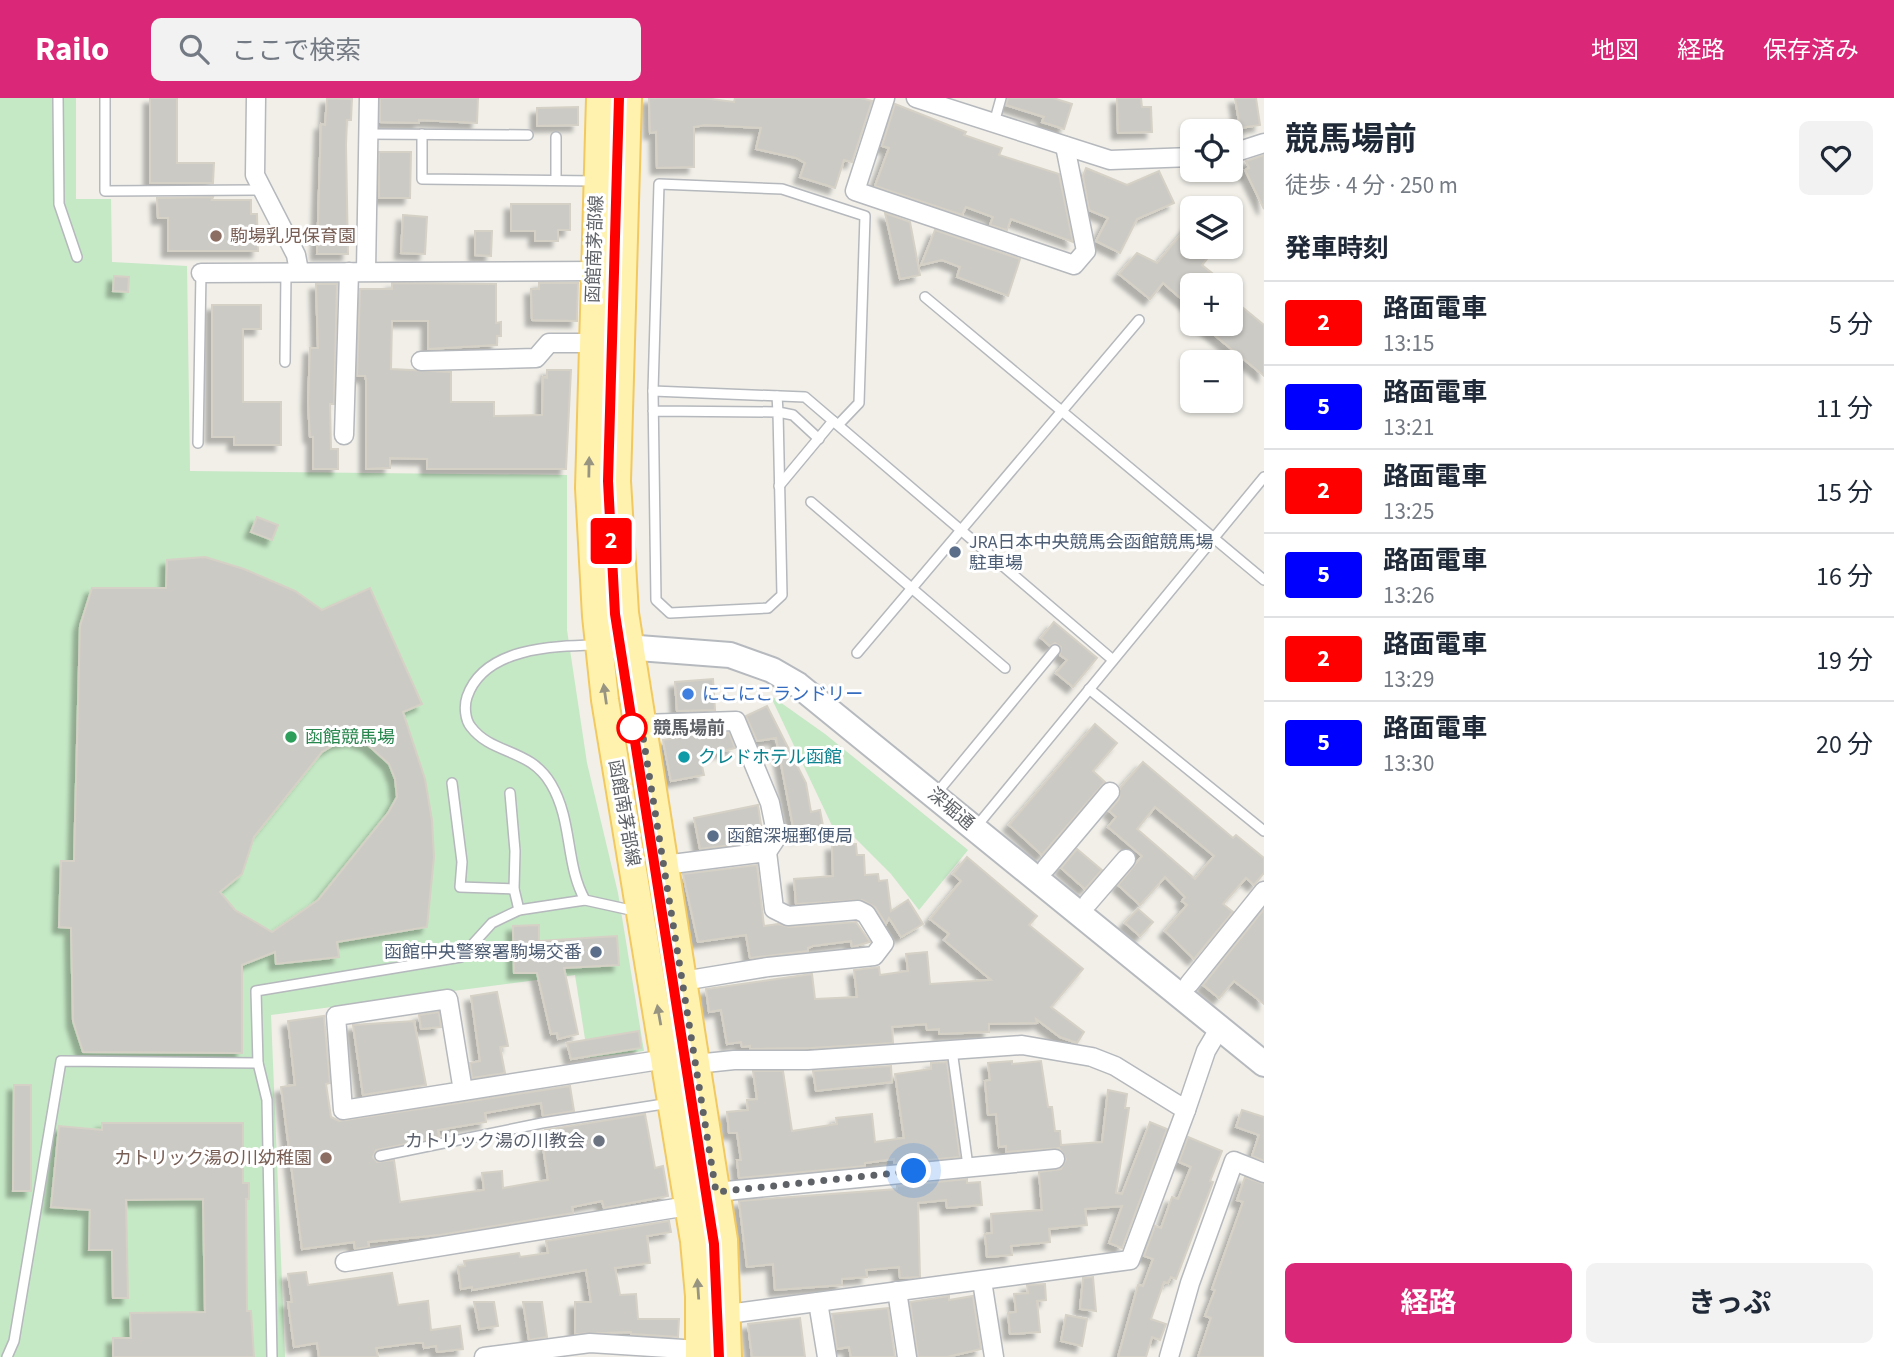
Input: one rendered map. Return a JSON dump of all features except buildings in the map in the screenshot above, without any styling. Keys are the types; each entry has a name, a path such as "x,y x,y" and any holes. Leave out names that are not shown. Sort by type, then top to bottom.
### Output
{"main road":[{"name":"函館南茅部線","path":"600,98 589,488 599,645 688,1206 699,1296 699,1353"},
{"name":"函館南茅部線","path":"628,98 617,481 630,648 724,1240 728,1357"}],"street":[{"path":"256,98 256,175 296,255 292,272"},
{"path":"344,435 369,98"},
{"path":"885,98 855,191 1074,265 1086,251 1065,146"},
{"path":"916,98 1110,160 1180,157"},
{"path":"1243,150 1264,143"},
{"path":"201,273 623,271"},
{"path":"421,361 536,358 549,343 592,343"},
{"name":"深堀通","path":"599,645 730,655 772,670 815,698 1219,1029 1262,1057"},
{"path":"641,724 736,721 770,803 777,837 767,852 774,908 788,916 854,909 863,911 884,947 874,956 768,967 683,981"},
{"path":"1046,868 1110,792"},
{"path":"664,864 767,852"},
{"path":"1088,903 1126,859"},
{"path":"1189,984 1264,891"},
{"path":"463,1091 448,999 336,1016 343,1110 666,1063 696,1064 1022,1045 1092,1057 1115,1066 1186,1110"},
{"path":"728,1314 1130,1260 1206,1051 1219,1029"},
{"path":"716,1192 1055,1159"},
{"path":"1169,1357 1190,1283 1234,1161 1264,1173"},
{"path":"345,1262 688,1206"},
{"path":"982,1281 994,1357"},
{"path":"897,1292 906,1357"},
{"path":"818,1302 827,1357"},
{"path":"484,1357 590,1343 699,1353"}],"lane":[{"path":"58,98 59,204 76,257"},
{"path":"105,98 105,191 263,190"},
{"path":"994,124 1001,98"},
{"path":"368,134 528,135"},
{"path":"422,134 422,179 597,181"},
{"path":"556,137 556,180"},
{"path":"777,396 778,412 779,486 782,595 768,608 670,613 656,600 653,391 659,184 782,189 865,216 859,403 818,439 779,486"},
{"path":"285,362 292,272"},
{"path":"198,443 201,273"},
{"path":"925,297 1264,580"},
{"path":"857,653 1139,320"},
{"path":"653,391 805,397 962,529 1071,630 1113,660"},
{"path":"653,411 778,412 793,415 818,439"},
{"path":"974,828 1264,477"},
{"path":"811,502 1005,668"},
{"path":"585,900 574,881 565,811 550,782 528,758 487,741 470,726 465,705 471,686 484,672 507,659 535,649 599,645"},
{"path":"935,796 1055,650"},
{"path":"1089,689 1264,831"},
{"path":"452,783 462,862 460,887 514,889"},
{"path":"510,793 515,851 514,889 519,909"},
{"path":"272,1357 267,1100 258,1063 256,991 461,957 492,923 519,909 585,900 641,912"},
{"path":"952,1050 968,1166"},
{"path":"7,1357 14,1341 61,1060 258,1063"},
{"path":"380,1156 542,1123 673,1102"}],"green space":[{"name":"函館競馬場","path":"0,98 76,98 76,199 111,199 112,262 187,266 190,471 567,475 567,630 587,763 618,893 644,1051 588,1058 575,975 271,1015 285,1357 0,1357"},
{"path":"770,695 825,734 968,850 919,910 891,874 851,834 836,834"}],"tram line":[{"path":"619,98 608,481 615,614 714,1244 719,1357"},
{"name":"2","path":"619,98 608,481 615,614 714,1244 719,1357"}],"place":[{"name":"駒場乳児保育園","path":"216,236"},
{"name":"JRA日本中央競馬会函館競馬場 駐車場","path":"955,552"},
{"name":"にこにこランドリー","path":"688,694"},
{"name":"競馬場前","path":"632,728"},
{"name":"函館競馬場","path":"291,737"},
{"name":"クレドホテル函館","path":"684,757"},
{"name":"函館深堀郵便局","path":"713,836"},
{"name":"函館中央警察署駒場交番","path":"596,952"},
{"name":"カトリック湯の川教会","path":"599,1141"},
{"name":"カトリック湯の川幼稚園","path":"326,1158"}],"route":[{"path":"632,728 641,724 716,1192 914,1171"}]}
